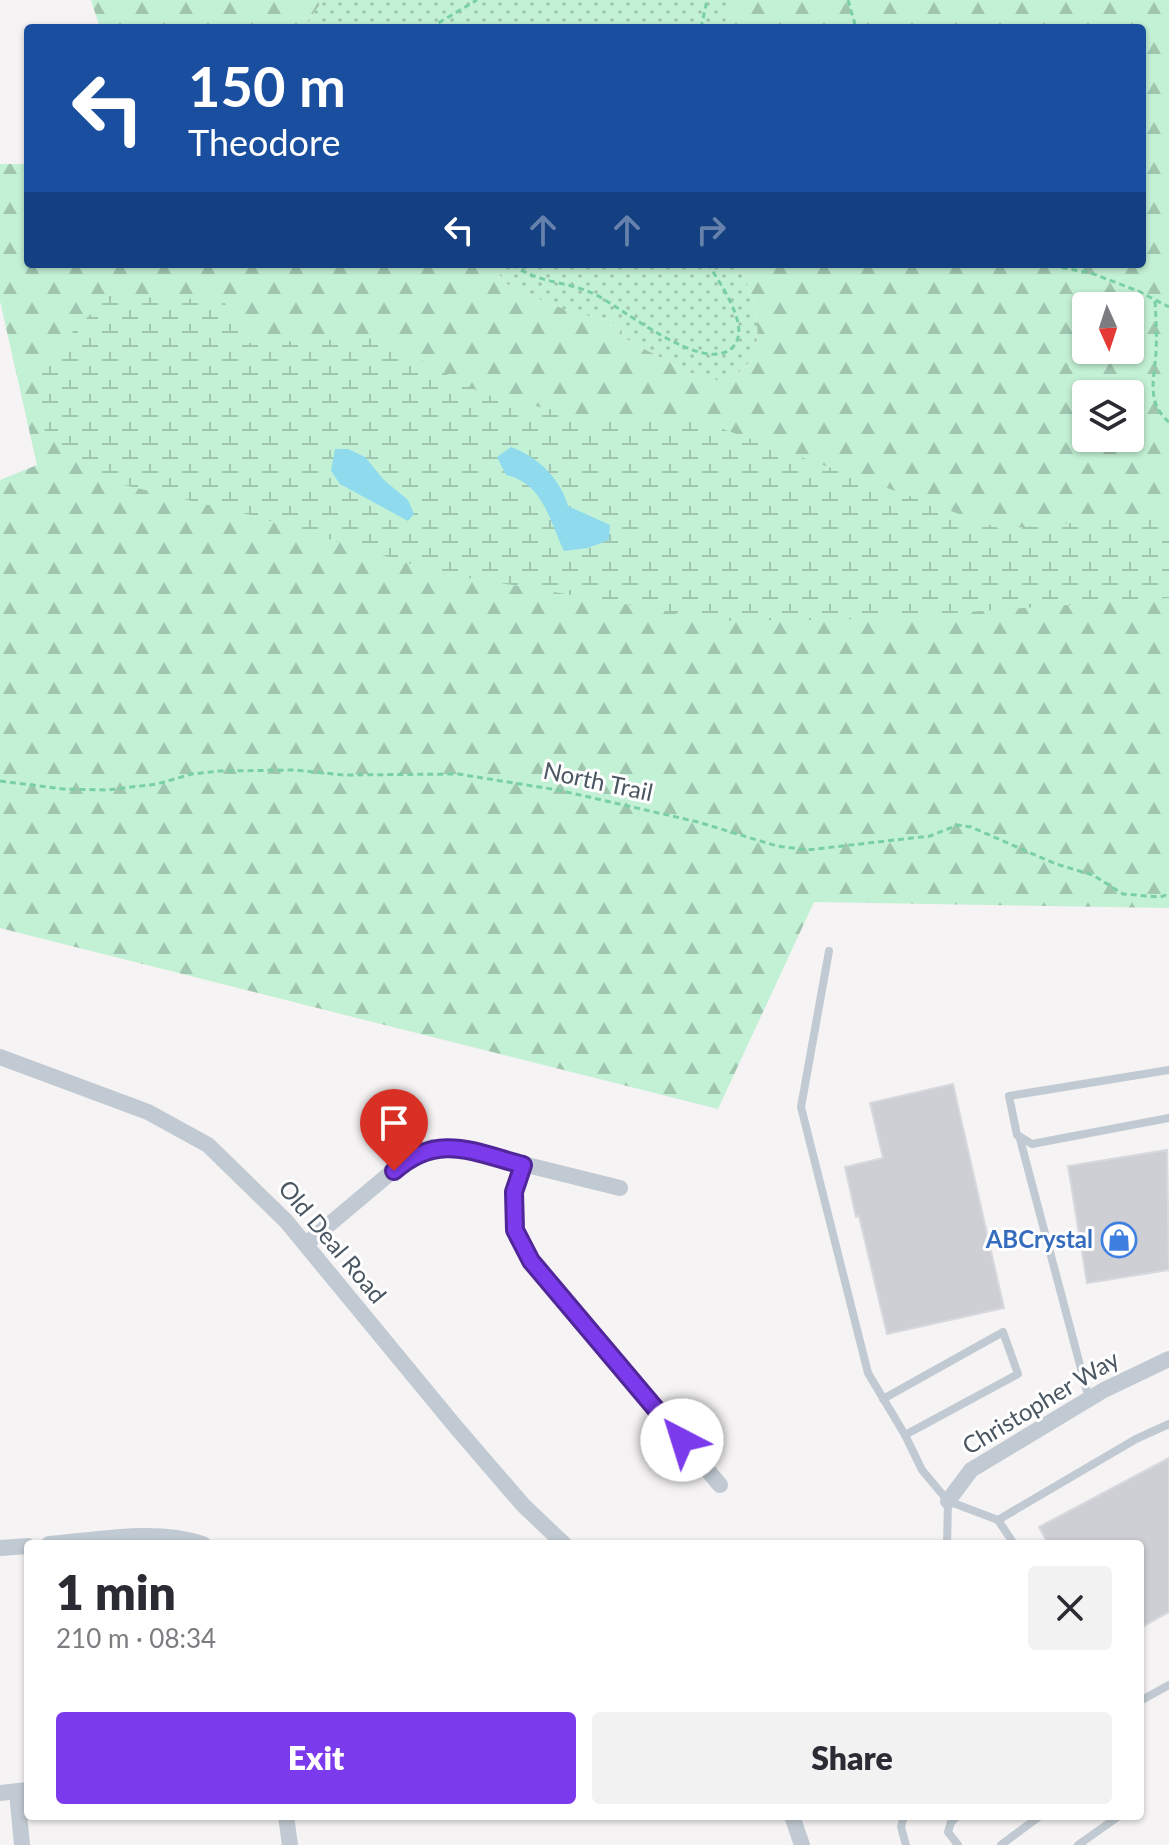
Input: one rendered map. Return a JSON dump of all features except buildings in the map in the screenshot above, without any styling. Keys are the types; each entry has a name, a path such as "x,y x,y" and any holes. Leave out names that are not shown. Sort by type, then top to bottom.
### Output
{"street":[{"name":"Old Deal Road","path":"0,1057 148,1112 208,1145 247,1180 306,1244 455,1426 523,1505 560,1540"},
{"path":"306,1244 407,1159 432,1147 459,1148 620,1188"},
{"path":"523,1165 514,1192 515,1230 531,1261 720,1485"},
{"name":"Christopher Way","path":"948,1501 971,1470 1089,1399 1169,1359"},
{"path":"102,1540 156,1536 180,1540"},
{"path":"0,1548 24,1546"},
{"path":"15,1792 22,1845"},
{"path":"287,1820 290,1845"},
{"path":"793,1820 802,1845"}],"lane":[{"path":"829,951 801,1107 868,1373 922,1470 948,1501 998,1520 1011,1540"},
{"path":"1089,1399 1009,1096 1169,1070"},
{"path":"1020,1139 1032,1144 1169,1118"},
{"path":"883,1399 1003,1332 1018,1374 905,1435"},
{"path":"998,1520 1136,1439 1169,1424"},
{"path":"947,1540 948,1501"},
{"path":"1144,1699 1169,1685"},
{"path":"903,1820 901,1827 906,1845"},
{"path":"953,1820 948,1832 958,1845"},
{"path":"1001,1845 1035,1820"},
{"path":"1078,1845 1113,1820"}],"path":[{"path":"437,24 477,0"},
{"path":"702,24 707,0"},
{"path":"848,0 855,24"},
{"path":"518,268 522,272 588,291 672,341 696,351 721,353 736,343 739,330 729,298 710,268"},
{"path":"1064,268 1091,273 1169,307"},
{"path":"1155,301 1157,328 1151,382 1155,401 1169,422"},
{"name":"North Trail","path":"0,781 63,789 107,790 220,771 294,770 344,775 458,774 558,790 698,822 777,846 807,850 930,836 958,825 971,827 1056,864 1093,875 1123,894 1160,897 1169,894"}],"green space":[{"path":"91,0 323,0 308,24 99,24"},
{"path":"323,0 736,0 724,24 308,24"},
{"path":"736,0 1169,0 1169,908 814,902 718,1109 0,928 0,480 37,465 0,301 0,164 24,164 24,268 493,268 505,283 524,293 574,313 610,320 628,340 691,373 720,381 744,368 753,354 757,328 753,301 740,268 1146,268 1146,24 724,24"},
{"path":"493,268 740,268 753,301 757,342 747,365 720,381 691,373 628,340 610,320 574,313 524,293 505,283"},
{"path":"109,296 223,300 248,343 382,338 483,394 584,417 706,423 1001,529 1169,515 1169,598 865,619 725,621 441,573 247,514 98,479 45,433 35,369"}],"water":[{"path":"511,447 530,456 547,470 560,486 568,506 610,525 609,540 588,548 564,551 537,494 518,479 506,475 497,457"},
{"path":"335,449 348,449 365,457 384,480 408,500 414,514 408,521 340,484 331,471"}],"place":[{"name":"ABCrystal","path":"1119,1240"}],"route":[{"path":"394,1171 407,1159 432,1147 459,1148 523,1165 514,1192 515,1230 531,1261 682,1440"}]}
